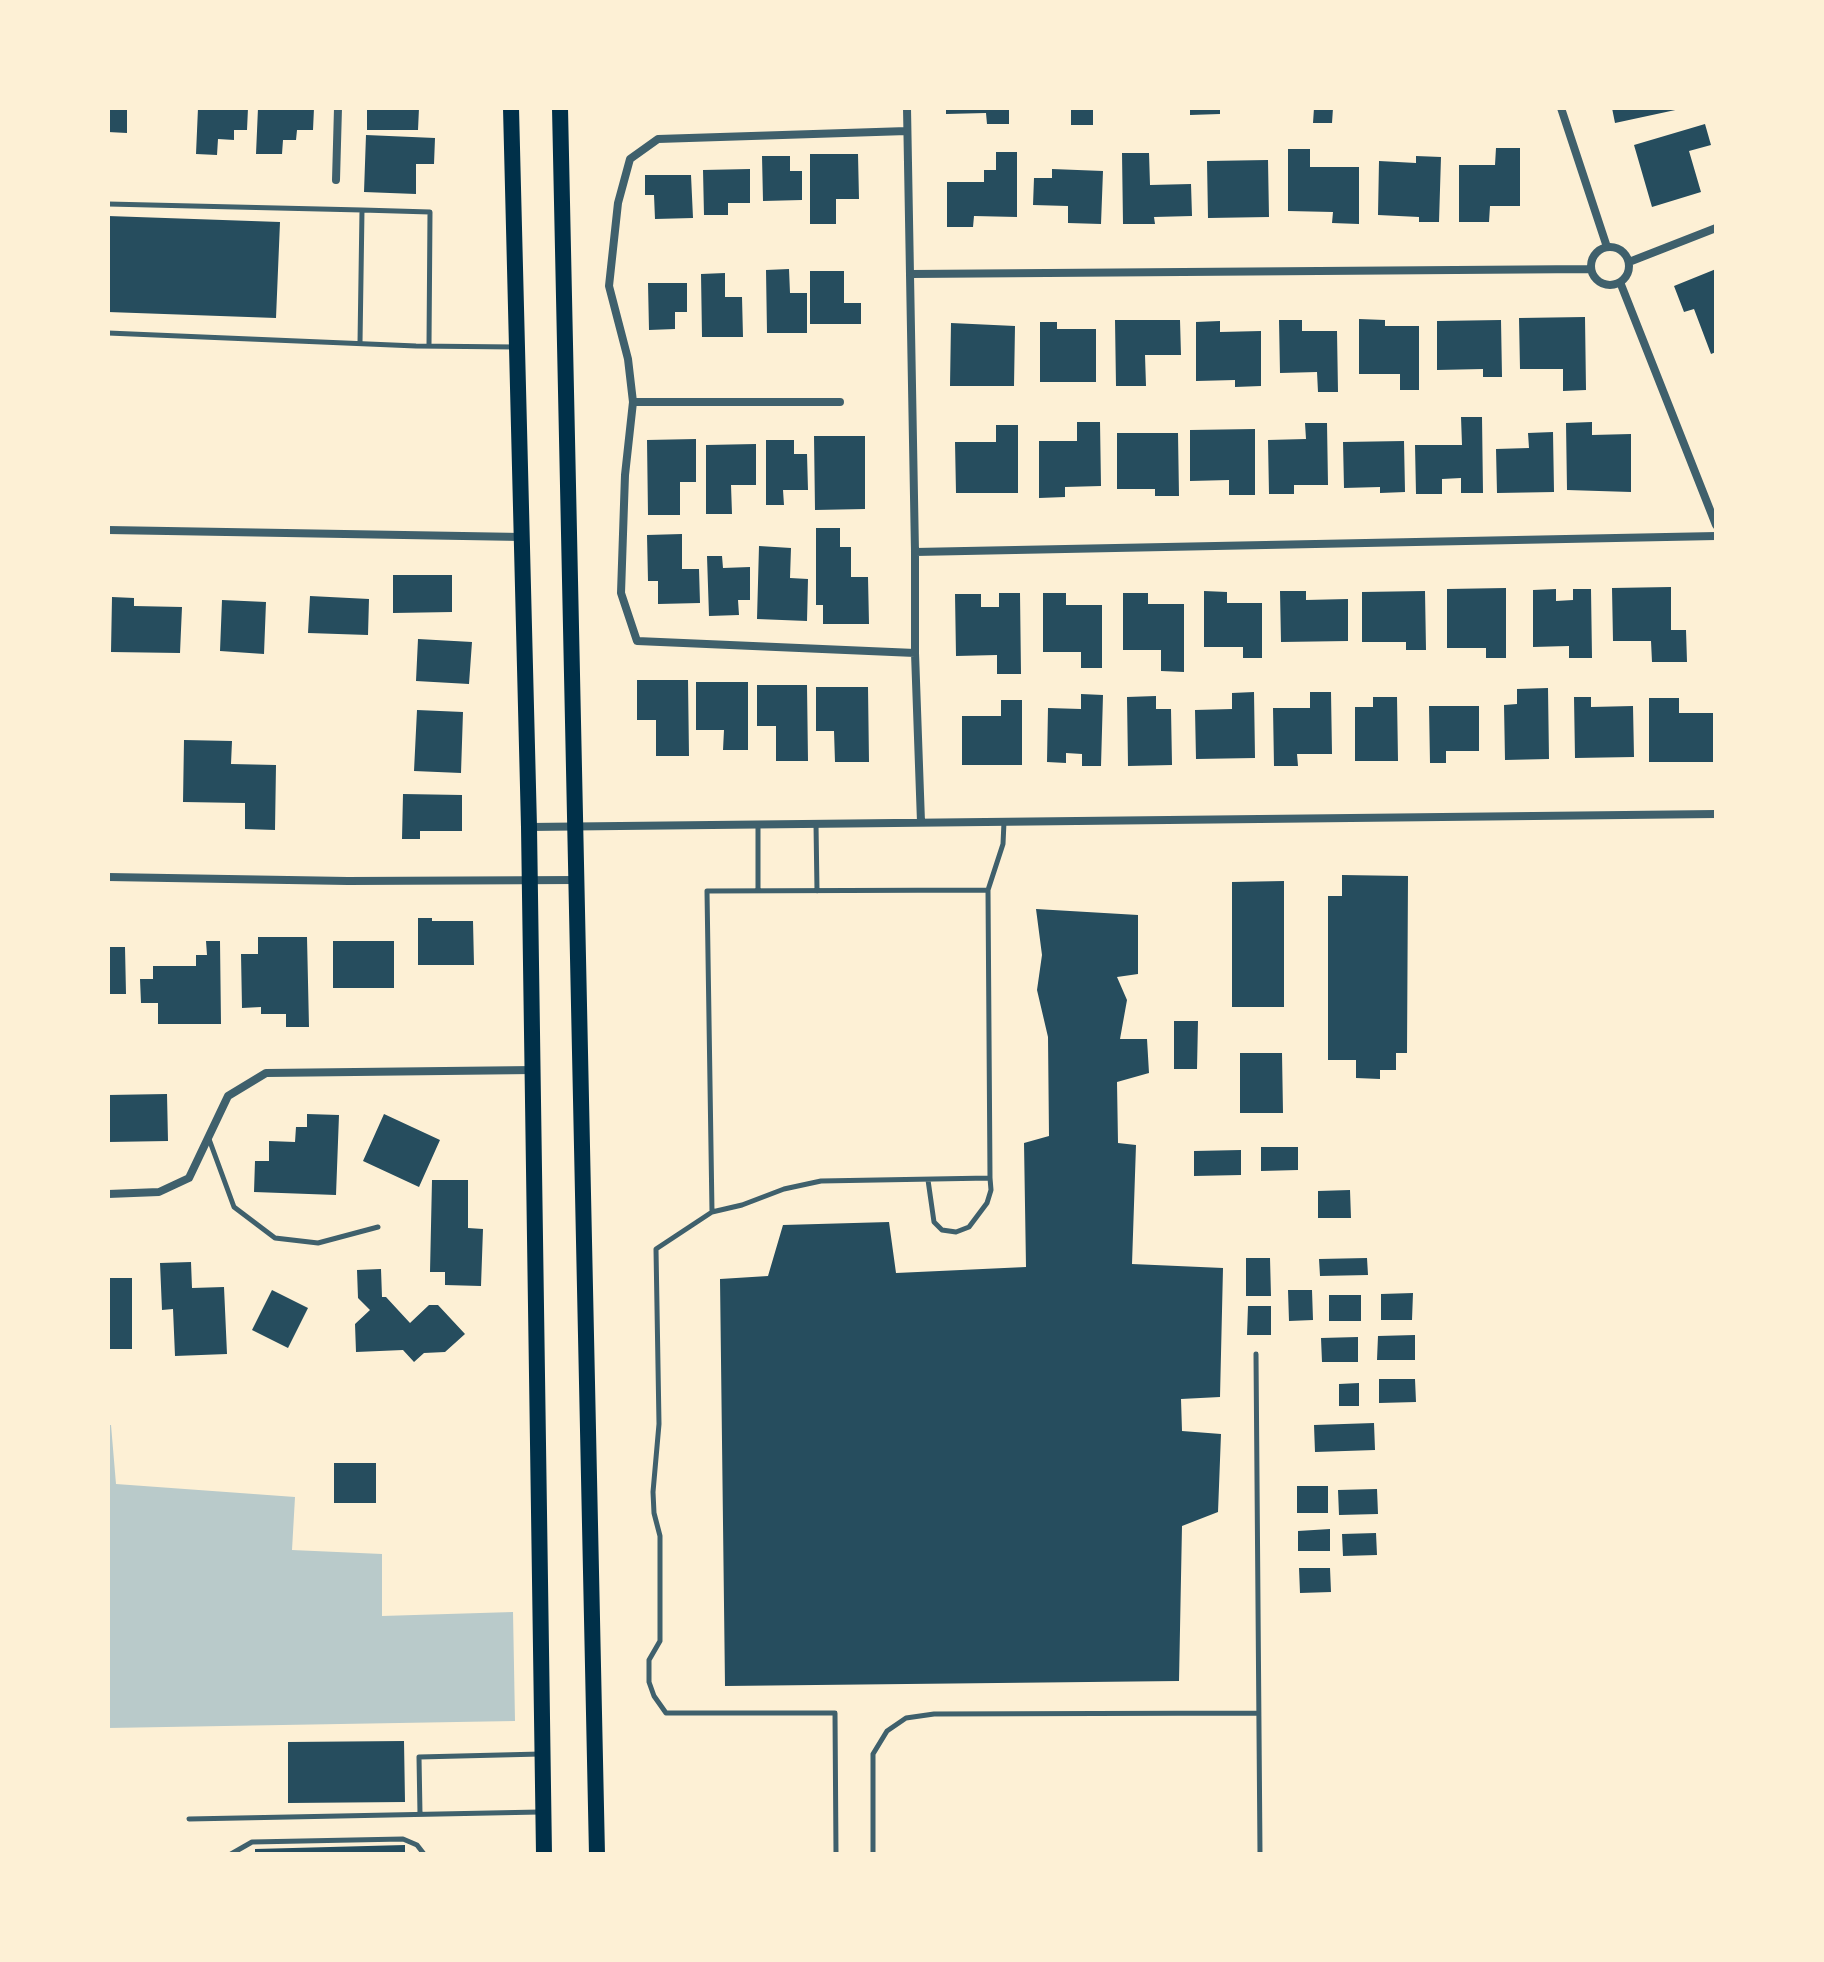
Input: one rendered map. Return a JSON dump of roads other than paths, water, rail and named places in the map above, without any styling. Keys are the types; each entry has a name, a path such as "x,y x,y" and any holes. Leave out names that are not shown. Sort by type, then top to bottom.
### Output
{"main road":[{"path":"511,108 534,1070 544,1854"},
{"path":"560,108 597,1854"}],"street":[{"path":"336,180 338,108"},
{"path":"907,108 915,653 921,822"},
{"path":"1561,108 1607,247"},
{"path":"907,131 658,139 630,159 618,203 609,286 628,359 633,402 625,475 621,593 637,641 915,653"},
{"path":"1629,262 1716,228"},
{"path":"1607,247 1623,252 1629,262 1627,273 1620,282 1608,285 1597,280 1591,269 1596,252 1607,247"},
{"path":"911,274 1591,269"},
{"path":"1620,282 1716,525"},
{"path":"633,402 840,402"},
{"path":"108,530 522,537"},
{"path":"915,552 1716,536"},
{"path":"529,827 1716,814"},
{"path":"108,877 577,880"},
{"path":"108,1194 159,1192 189,1178 228,1096 266,1073 534,1070"}],"lane":[{"path":"108,204 430,212 429,345"},
{"path":"360,343 362,210"},
{"path":"108,333 516,347"},
{"path":"928,1180 934,1222 942,1230 956,1232 969,1227 987,1203 991,1190 988,890 1003,844 1004,821"},
{"path":"816,823 817,891"},
{"path":"758,824 758,891"},
{"path":"712,1212 707,891 988,890"},
{"path":"208,1138 234,1207 275,1238 318,1243 378,1227"},
{"path":"836,1854 835,1713 666,1713 649,1682 649,1660 660,1641 660,1536 653,1492 659,1424 656,1249 712,1212 742,1205 784,1189 821,1181 990,1178"},
{"path":"1256,1354 1260,1854"},
{"path":"873,1854 873,1754 887,1731 906,1718 934,1714 1258,1713"},
{"path":"420,1814 419,1757 543,1754"},
{"path":"189,1819 544,1812"},
{"path":"231,1854 252,1842 388,1839 411,1841 424,1854"}]}
